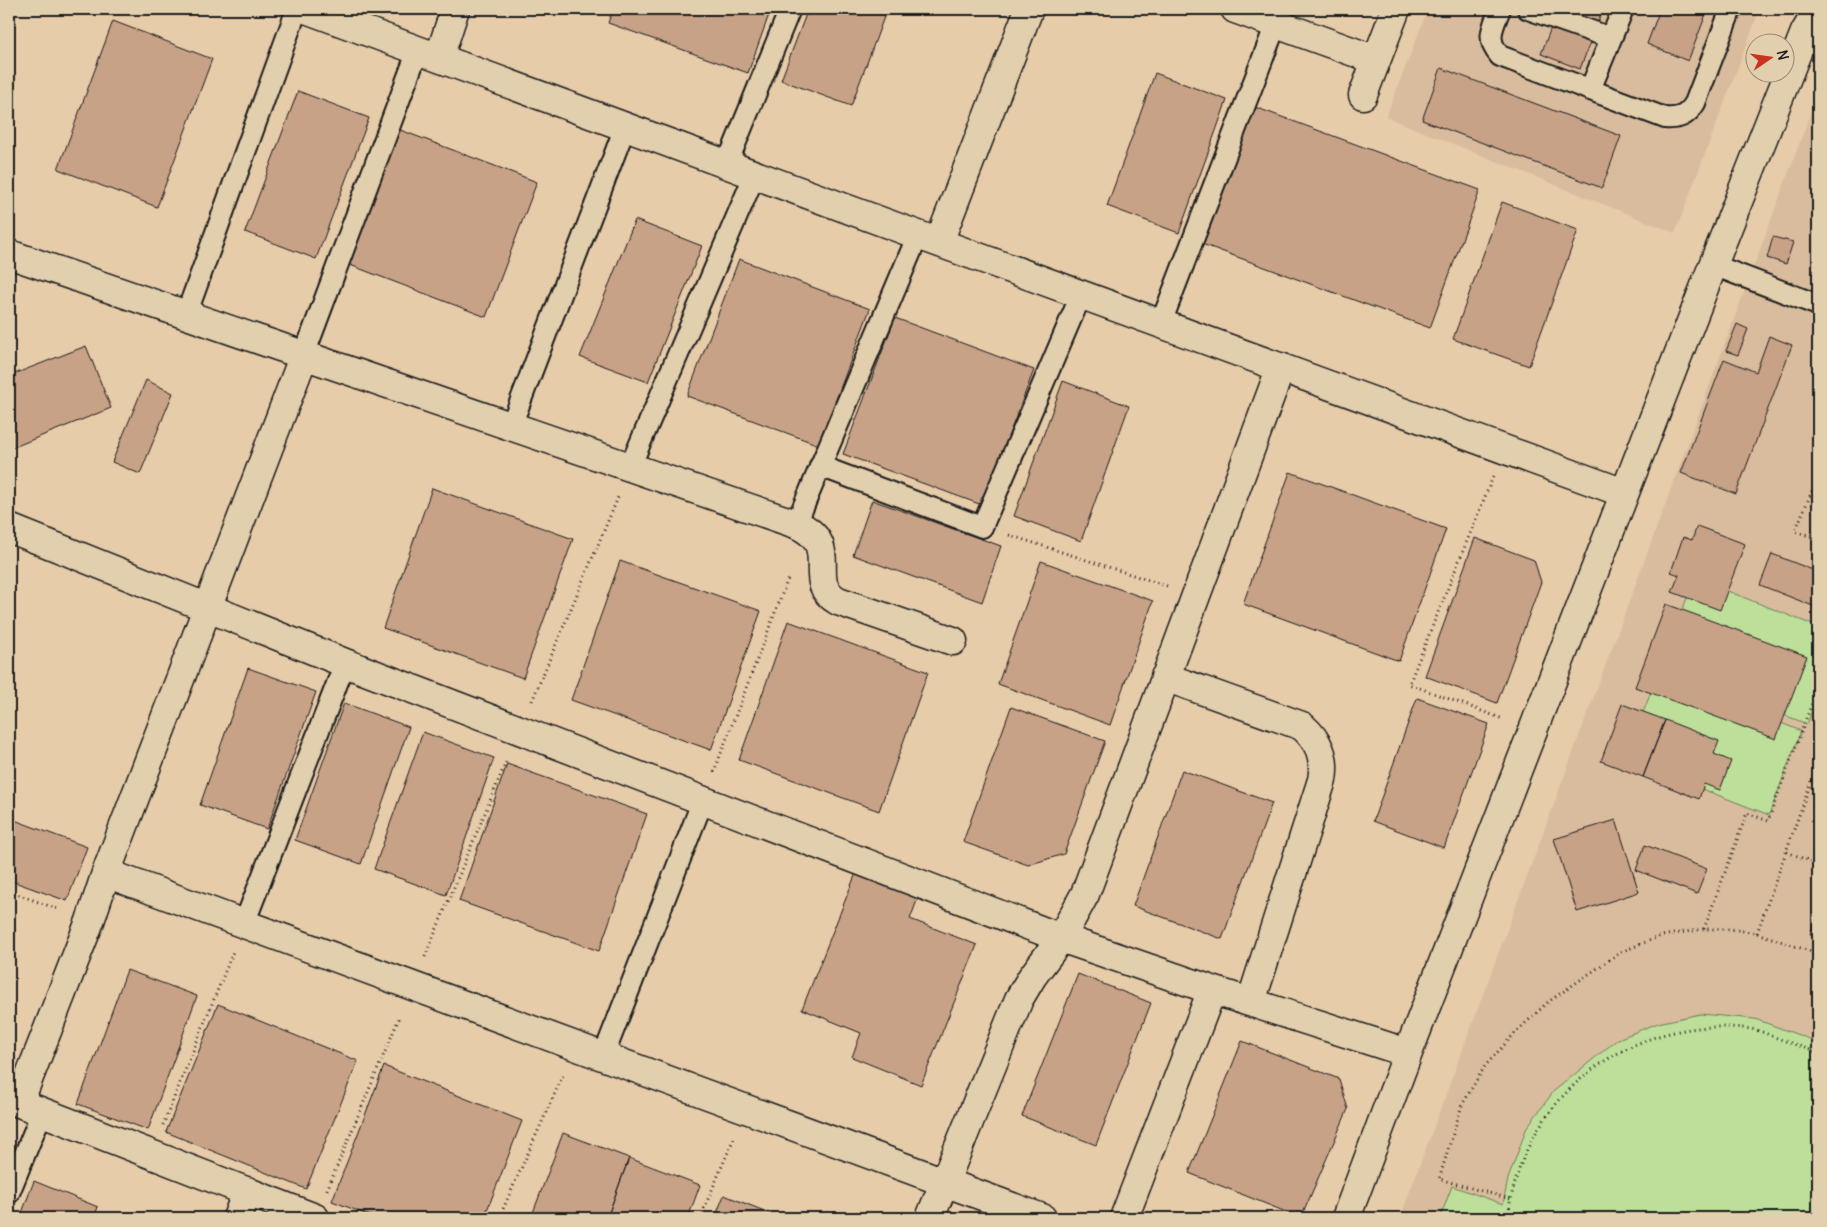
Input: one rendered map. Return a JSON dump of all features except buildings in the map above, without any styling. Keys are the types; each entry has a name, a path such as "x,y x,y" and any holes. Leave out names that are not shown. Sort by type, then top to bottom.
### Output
{"street":[{"path":"306,9 1624,493"},
{"path":"429,54 455,9"},
{"path":"928,239 1029,9"},
{"path":"1234,9 1376,60"},
{"path":"1363,95 1396,9"},
{"path":"1346,1218 1713,265 1805,32 1818,10"},
{"path":"9,254 796,524 807,529 815,537 821,548 822,583 825,591 831,597 953,641"},
{"path":"304,356 106,873 23,1104 315,1218"},
{"path":"930,1218 1019,999 1032,977 1061,938 1085,894 1281,367"},
{"path":"9,528 345,663 1061,938 1212,990 1408,1053"},
{"path":"1165,677 1302,726 1318,744 1322,756 1324,768 1322,780 1251,1002"},
{"path":"106,873 1042,1218"},
{"path":"1124,1218 1212,990"},
{"path":"237,1218 247,1191"}],"lane":[{"path":"186,314 297,9"},
{"path":"727,164 790,9"},
{"path":"1500,9 1491,35 1494,50 1500,56 1665,118 1674,119 1683,117 1695,103 1731,9"},
{"path":"1528,9 1611,38"},
{"path":"1590,90 1622,9"},
{"path":"1161,324 1276,24"},
{"path":"304,356 429,54"},
{"path":"512,426 625,127"},
{"path":"630,467 755,174"},
{"path":"796,524 820,466 928,239"},
{"path":"1713,265 1818,305"},
{"path":"820,466 982,527 1082,295"},
{"path":"244,924 345,663"},
{"path":"603,1057 704,800"},
{"path":"9,1193 23,1104"}],"path":[{"path":"1504,449 1409,684 1533,730"},
{"path":"315,1218 630,467"},
{"path":"1818,477 1795,531 1818,539"},
{"path":"982,527 1196,595"},
{"path":"704,800 790,574"},
{"path":"1704,929 1747,813 1768,821 1818,688"},
{"path":"1757,933 1818,762"},
{"path":"1786,852 1818,864"},
{"path":"9,891 90,921"},
{"path":"152,1155 244,924"},
{"path":"1510,1199 1439,1180 1462,1105 1485,1066 1515,1033 1548,1002 1621,952 1661,936 1704,929 1731,929 1757,933 1818,954"},
{"path":"1508,1218 1510,1199 1521,1160 1540,1124 1560,1098 1597,1065 1632,1045 1671,1032 1711,1026 1752,1029 1818,1053"},
{"path":"499,1218 575,1047"},
{"path":"700,1218 746,1110"}],"shaded area":[{"path":"1428,9 1760,9 1751,32 1744,32 1744,51 1675,233 1386,117"},
{"path":"1817,96 1818,627 1695,578 1807,724 1818,695 1818,1218 1400,1218"}],"green space":[{"path":"1695,578 1818,627 1818,695 1807,724 1660,666"},
{"path":"1658,674 1801,731 1769,815 1625,759"},
{"path":"1700,1014 1755,1019 1818,1042 1818,1218 1440,1218 1452,1186 1503,1204 1508,1179 1527,1127 1554,1091 1618,1039 1658,1023"}]}
